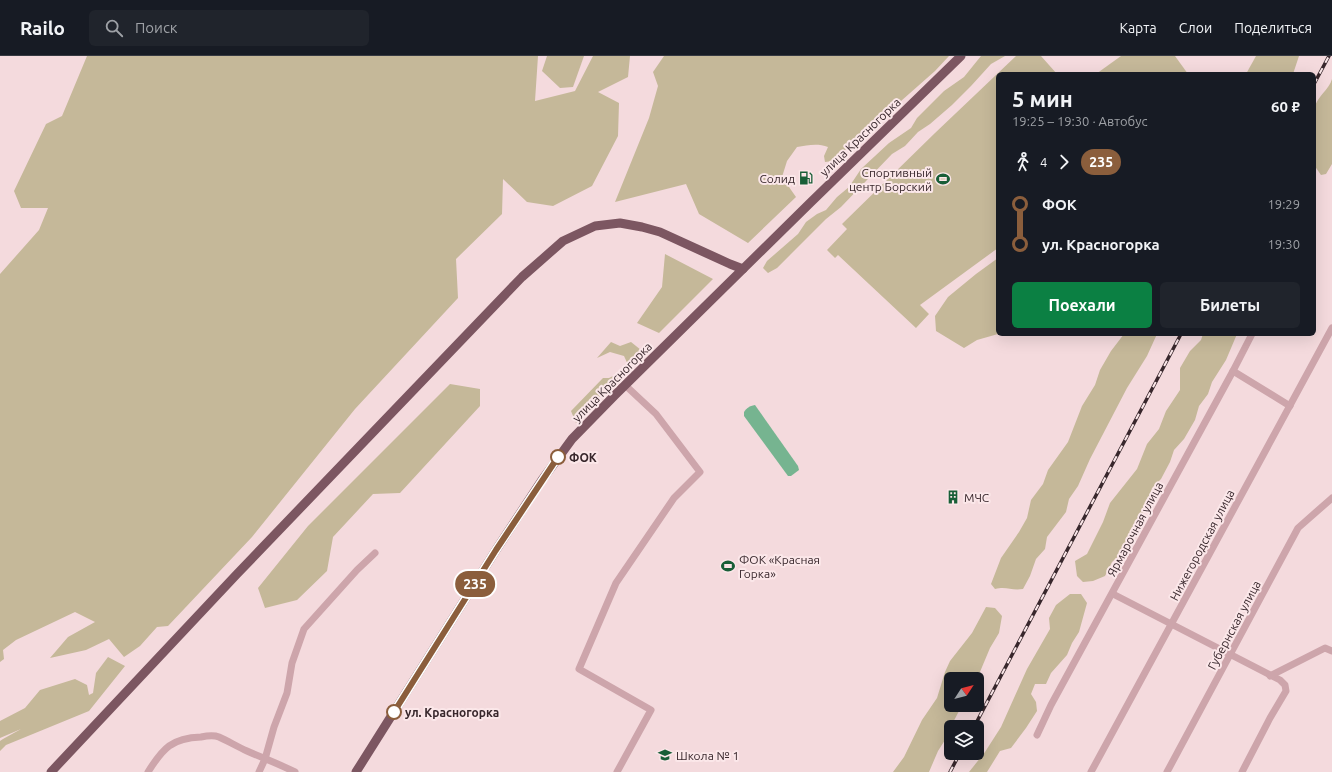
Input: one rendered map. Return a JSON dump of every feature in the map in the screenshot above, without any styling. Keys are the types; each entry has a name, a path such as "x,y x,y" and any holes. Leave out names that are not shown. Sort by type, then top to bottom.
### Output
{"main road":[{"name":"улица Красногорка","path":"356,772 492,557 546,474 572,439 960,56"},
{"path":"51,772 237,574 522,277 563,241 595,226 620,223 660,232 743,269"}],"street":[{"name":"Нижегородская улица","path":"1091,772 1332,328"},
{"name":"Ярмарочная улица","path":"1037,735 1051,705 1113,594 1251,336"},
{"path":"1233,371 1290,406"},
{"path":"617,772 652,710 579,669 616,583 674,498 700,472 656,414 625,385"},
{"name":"Губернская улица","path":"1167,772 1298,528 1332,498"},
{"path":"260,772 274,727 287,693 292,663 304,629 357,570 375,553"},
{"path":"1113,594 1280,680 1285,686 1286,691 1242,772"},
{"path":"1270,676 1325,648 1332,651"},
{"path":"148,772 156,760 170,745 180,739 191,737 218,737 234,746 294,772"}],"shaded area":[{"path":"87,56 538,56 535,101 575,91 593,56 630,56 628,77 598,92 619,103 618,136 592,186 553,206 527,202 503,179 502,214 456,259 458,298 355,409 252,537 168,626 157,627 140,646 124,657 109,639 86,650 50,658 68,637 95,622 75,612 16,640 3,650 4,659 0,662 0,274 39,230 48,208 21,208 14,191 46,124 62,116"},
{"path":"547,56 584,56 573,87 560,88 542,71"},
{"path":"664,56 949,56 935,71 833,161 825,162 824,156 828,147 809,145 797,147 787,161 782,177 796,197 748,243 699,214 686,184 615,202 649,118 658,86 653,72"},
{"path":"981,56 1005,56 991,64 952,105 918,132 905,146 892,154 841,207 826,219 777,268 768,273 763,268 767,261 798,234 806,222 817,214 826,210 837,197 849,187 861,169 889,143 911,128 917,118 944,91 964,77"},
{"name":"Спортивный центр Борский","path":"1016,56 1041,56 1055,72 999,72"},
{"path":"1121,56 1175,56 1187,72 1099,72"},
{"path":"1256,56 1299,56 1294,72 1247,72"},
{"name":"Спортивный центр Борский","path":"996,75 996,249 920,305 929,314 916,328 838,255 835,258 827,250 847,229 842,224"},
{"path":"1332,79 1332,164 1326,174 1321,175 1316,168 1316,104"},
{"path":"665,254 713,279 659,333 637,323 662,287"},
{"path":"996,259 996,335 977,340 964,348 936,331 935,316 948,297"},
{"path":"1122,336 1156,336 1147,356 1127,388 1090,459 1078,486 1069,499 1066,512 1047,537 1045,549 1036,559 1030,576 1023,589 995,589 991,584 1001,558 1027,518 1031,500 1043,484 1048,470 1068,442 1082,406 1095,385 1100,370 1111,351"},
{"path":"1202,336 1236,336 1226,360 1212,382 1208,394 1199,406 1195,420 1184,439 1174,450 1170,462 1161,479 1152,488 1140,520 1122,553 1112,562 1105,576 1093,581 1083,582 1077,576 1075,561 1087,554 1103,522 1110,503 1137,469 1147,444 1159,429 1166,411 1180,390 1180,368 1190,351 1201,340"},
{"path":"611,342 620,346 631,342 641,350 636,363 630,369 624,356 610,352 597,358"},
{"path":"623,371 622,377 602,394 576,423 571,411 603,378 609,378"},
{"path":"450,384 480,389 480,406 400,493 373,494 333,537 327,571 297,600 265,608 258,588 308,526"},
{"path":"755,405 798,466 799,470 791,476 788,476 744,416 746,409"},
{"path":"1070,594 1081,594 1087,603 1079,632 1067,655 1051,673 1046,684 1035,684 1031,694 1036,702 1037,711 1011,748 1000,751 987,772 969,772 979,760 984,760 984,753 1001,727 1027,669 1050,629 1049,618 1056,605"},
{"path":"986,607 995,608 1002,616 999,633 990,648 980,672 945,672 950,661 972,633"},
{"path":"108,657 125,666 89,711 6,745 0,751 0,741 21,729 0,738 0,721 25,708 40,690 75,679 87,685 89,695 93,693 96,673"},
{"path":"944,675 944,712 958,712 954,720 944,720 944,742 938,751 929,772 893,772 904,757 922,720 937,698"}],"railway":[{"path":"1316,80 1329,56"},
{"path":"978,720 1180,336"},
{"path":"950,772 956,760"}],"bus line":[{"name":"235","path":"394,712 496,550 558,457"}],"place":[{"name":"Солид","path":"806,178"},
{"name":"Спортивный центр Борский","path":"943,179"},
{"name":"ФОК","path":"558,457"},
{"name":"МЧС","path":"953,497"},
{"name":"ФОК «Красная Горка»","path":"728,566"},
{"name":"ул. Красногорка","path":"394,712"},
{"name":"Школа № 1","path":"665,755"}]}
